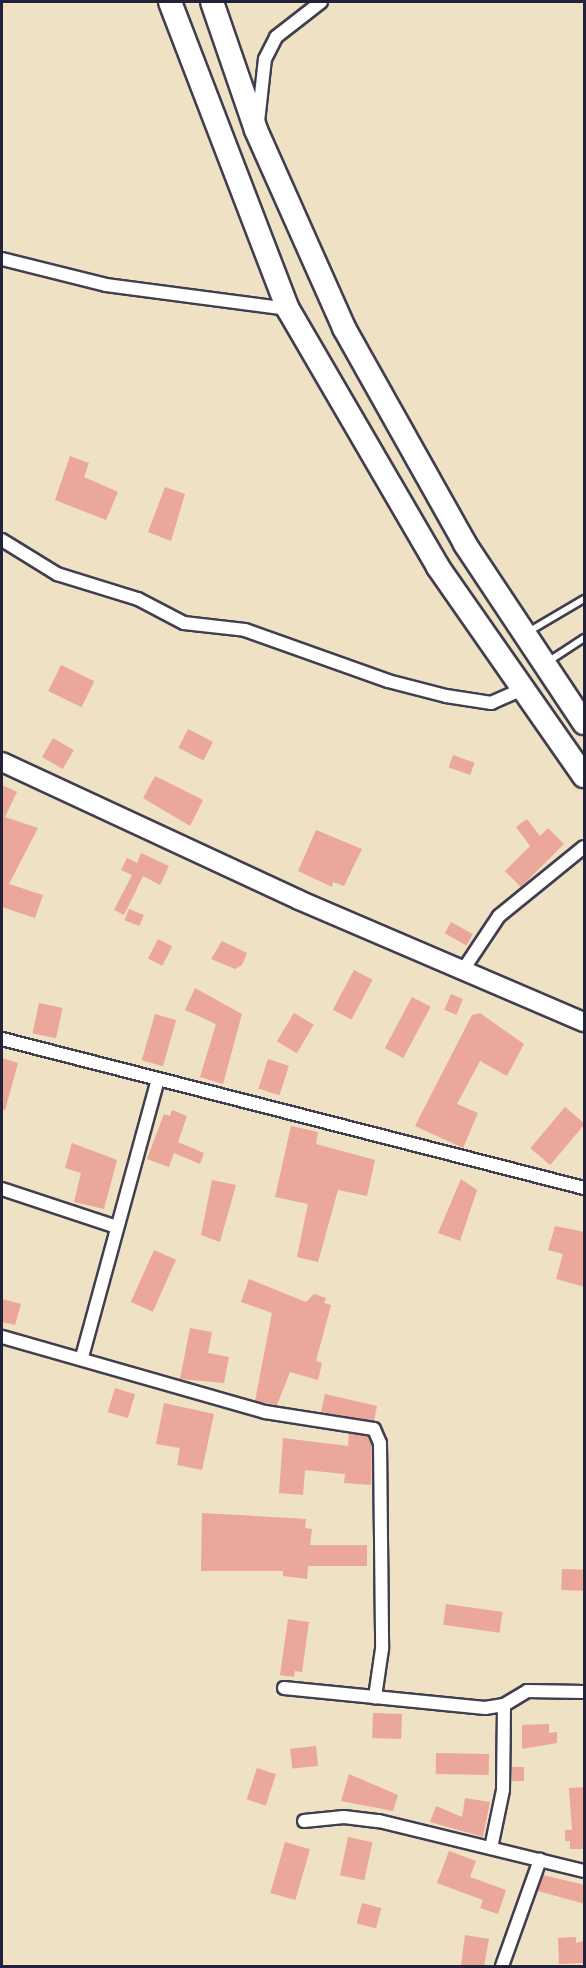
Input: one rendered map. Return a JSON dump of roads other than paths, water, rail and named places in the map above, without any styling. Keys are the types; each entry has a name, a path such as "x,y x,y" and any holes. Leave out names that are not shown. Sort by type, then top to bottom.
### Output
{"highway":[{"path":"171,2 288,309 384,467 438,567 585,776"},
{"path":"212,2 256,130 344,328 415,454 524,635 585,723"},
{"path":"384,467 415,454"}],"street":[{"path":"256,130 265,59 276,37 321,2"},
{"path":"2,259 106,285 288,309"},
{"path":"2,540 57,574 138,599 184,623 245,630 388,681 446,696 491,703 522,689"},
{"path":"2,762 237,873 585,1022"},
{"path":"463,970 500,916 585,847"},
{"path":"2,1039 585,1188"},
{"path":"82,1357 114,1226 158,1080"},
{"path":"2,1189 114,1226"},
{"path":"2,1337 82,1357 265,1412 374,1429 380,1443 382,1649 375,1697"},
{"path":"284,1688 375,1697 504,1705 527,1690 585,1692"},
{"path":"491,1848 503,1790 504,1705"},
{"path":"304,1821 344,1817 379,1821 585,1871"},
{"path":"502,1966 540,1860"}],"lane":[{"path":"524,635 585,598"},
{"path":"544,664 585,638"}]}
